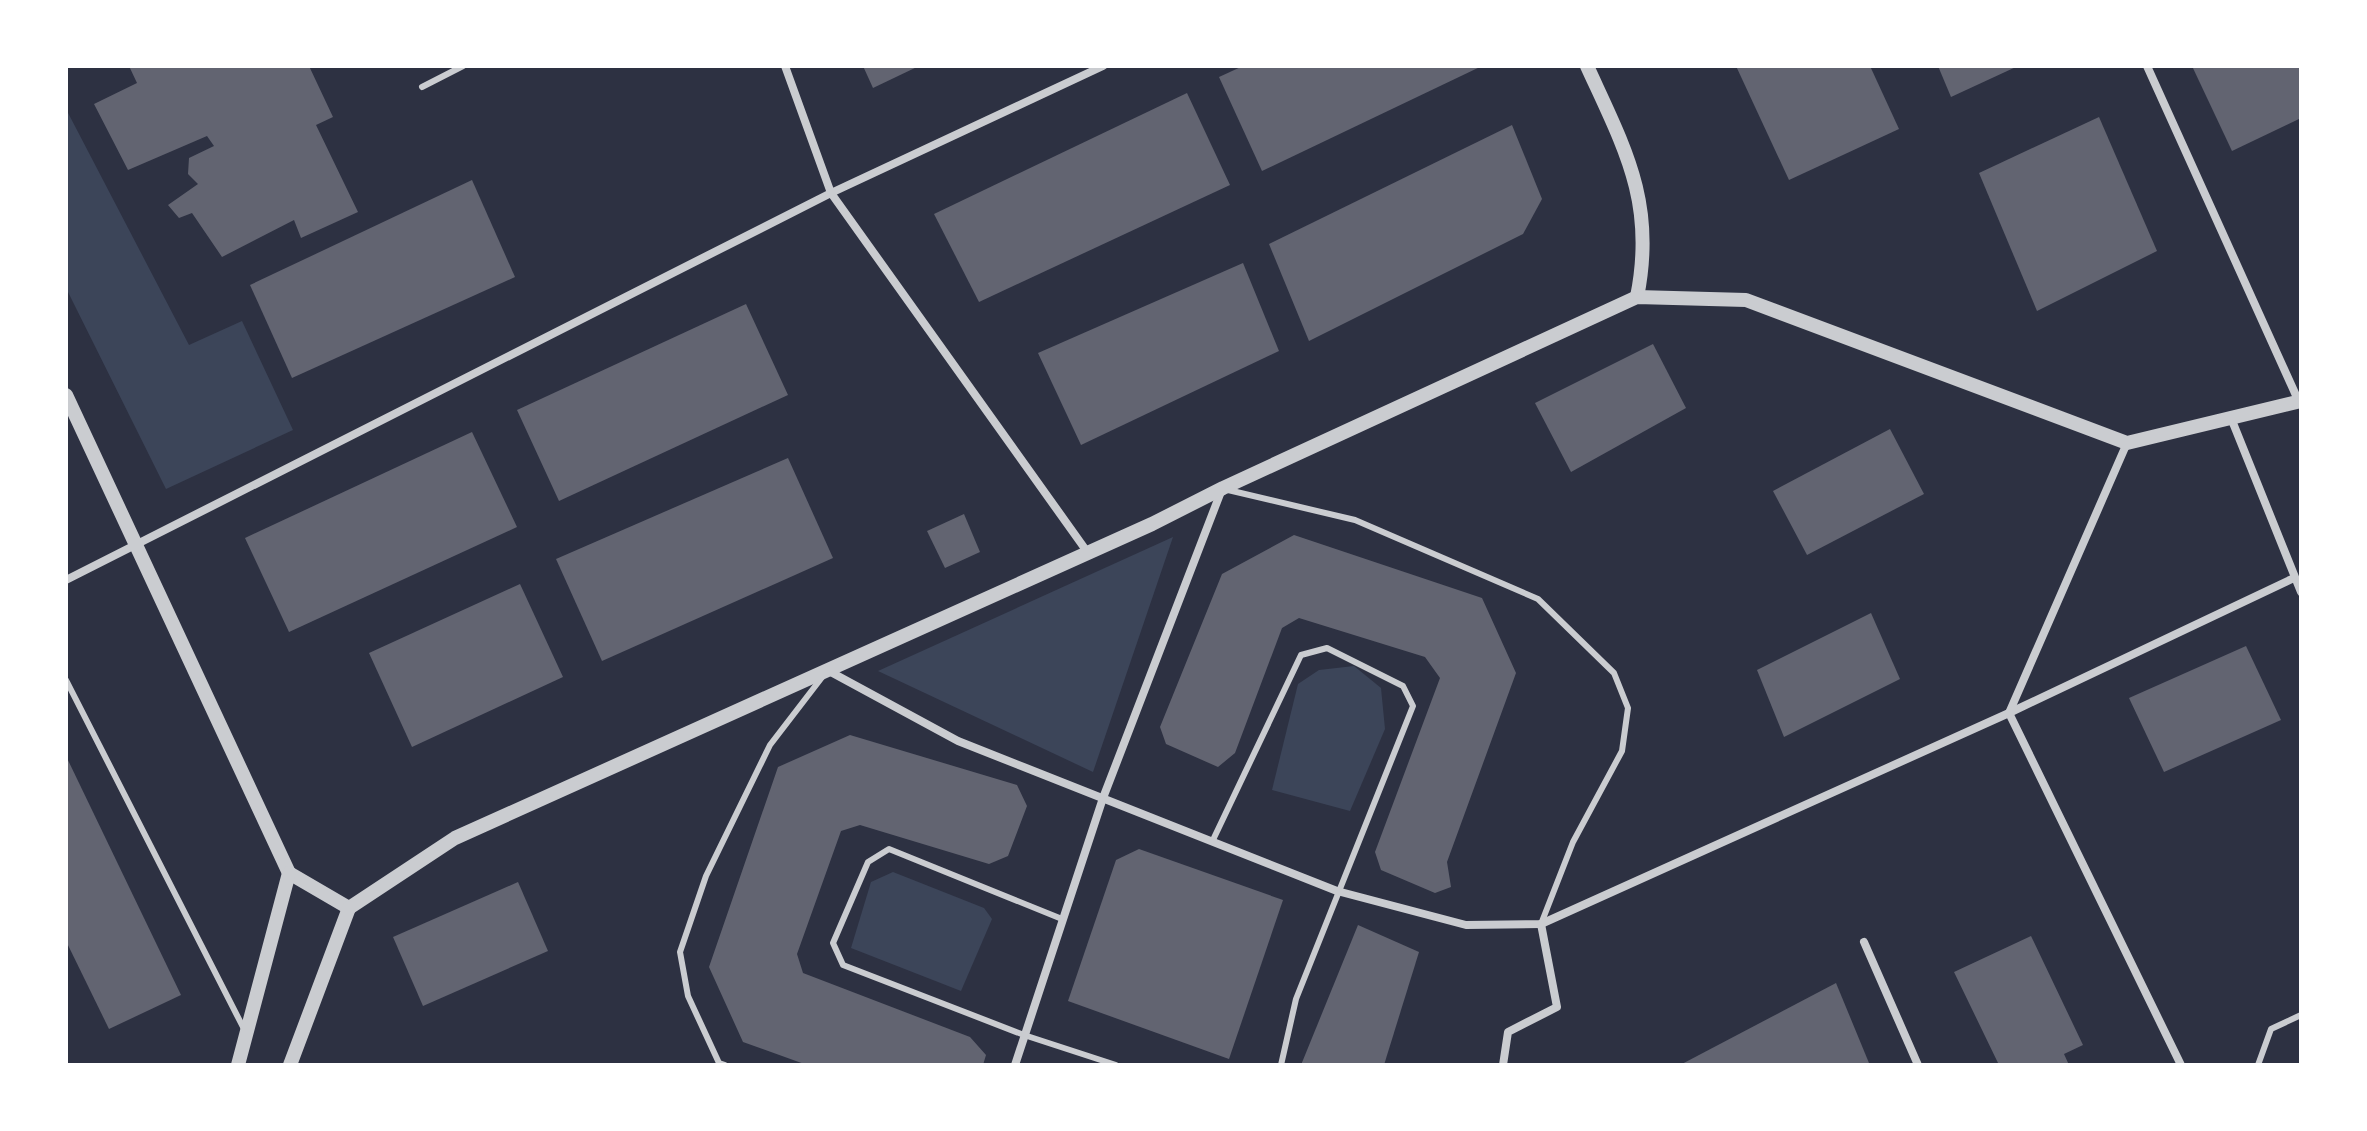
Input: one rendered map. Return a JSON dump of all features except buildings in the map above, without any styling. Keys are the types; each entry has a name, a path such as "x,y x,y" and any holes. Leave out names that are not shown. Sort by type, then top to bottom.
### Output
{"street":[{"path":"785,66 831,193 1088,553"},
{"path":"66,580 831,193 1103,66"},
{"path":"1587,66 1621,139 1641,201 1643,267 1637,297"},
{"path":"290,1065 349,908 455,838 1088,553 1637,297 1746,300 2127,443 2300,401 2147,66"},
{"path":"66,395 289,873 349,908"},
{"path":"2231,418 2301,592"},
{"path":"2127,443 2009,713 2181,1065"},
{"path":"1015,1065 1103,798 1223,488"},
{"path":"827,670 958,741 1337,891 1466,925 1541,924 2009,713 2294,578"},
{"path":"238,1065 289,873"},
{"path":"1503,1065 1508,1032 1557,1007 1541,924"},
{"path":"1864,942 1918,1065"}],"lane":[{"path":"422,87 463,66"},
{"path":"1223,488 1355,520 1538,599 1614,673 1628,708 1622,751 1573,842 1541,924"},
{"path":"1212,842 1301,655 1327,648 1403,686 1413,706 1296,999 1281,1065"},
{"path":"725,1065 719,1063 688,996 680,952 706,876 770,745 827,670"},
{"path":"66,680 247,1034"},
{"path":"1062,919 889,849 868,862 833,943 843,965 1024,1035 1116,1065"},
{"path":"2258,1065 2271,1029 2301,1015"}],"shaded area":[{"path":"66,109 189,345 242,321 293,430 166,489 66,288"},
{"path":"1173,537 1093,772 878,671"},
{"path":"1354,666 1381,688 1385,729 1350,811 1272,790 1298,684 1319,670"},
{"path":"893,872 984,908 992,919 961,991 851,948 871,882"}]}
